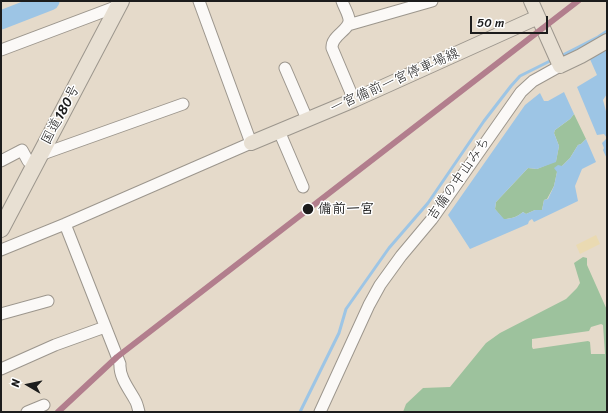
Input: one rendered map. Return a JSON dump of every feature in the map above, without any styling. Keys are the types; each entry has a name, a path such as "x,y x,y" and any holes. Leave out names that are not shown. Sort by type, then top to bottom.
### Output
{"highway":[{"name":"国道180号","path":"1,229 119,3"}],"main road":[{"path":"531,1 558,60 581,56 607,41"},
{"name":"一宮備前一宮停車場線","path":"251,143 354,100 538,17"}],"street":[{"path":"1,250 65,224 251,143 200,1"},
{"path":"342,1 350,20 348,25 334,39 332,48 354,100"},
{"path":"348,25 432,1"},
{"path":"1,50 119,3"},
{"name":"吉備の中山みち","path":"320,412 369,305 380,285 401,256 432,219 521,92 558,60"},
{"path":"285,68 307,119"},
{"path":"1,161 22,150 28,161 37,160 183,104"},
{"path":"279,131 303,188"},
{"path":"65,224 120,364 119,370 136,400 139,412"},
{"path":"1,314 48,301"},
{"path":"1,369 55,345 105,327"},
{"path":"27,412 44,405"}],"green space":[{"path":"574,114 586,139 578,145 570,158 557,172 554,186 547,199 544,200 542,210 535,210 526,214 523,212 509,219 503,219 495,209 496,202 528,168 537,169 556,161 559,146 554,133 555,130 570,119"},
{"path":"583,257 587,258 587,265 607,310 607,412 403,412 406,404 423,388 450,387 486,343 500,333 566,299 580,283 574,263","holes":["601,324 603,325 605,354 591,354 590,342 588,341 533,349 532,347 532,339 589,331 591,327"]}],"sand":[{"path":"596,235 600,244 580,254 576,245"}],"water":[{"path":"607,47 607,94 603,100 607,115 607,138 604,134 597,135 577,87 597,75 589,57"},
{"path":"564,92 574,114 570,119 555,130 554,133 559,146 556,162 537,169 528,168 496,202 495,209 504,219 509,219 523,212 526,214 535,210 542,210 544,200 548,199 554,186 557,172 554,168 558,165 562,166 570,158 578,145 586,139 596,162 582,169 575,186 578,201 534,222 532,219 528,224 470,249 448,215 525,105 540,93 544,101 548,101"},
{"path":"607,138 607,159 602,143"}],"waterway":[{"path":"1,20 50,1"},
{"path":"559,57 607,31"},
{"path":"300,412 339,333 346,309 389,248 428,203 484,121 511,86 520,76 552,60"}],"transit line":[{"path":"58,412 117,357 578,1"}],"place":[{"name":"備前一宮","path":"308,209"}]}
